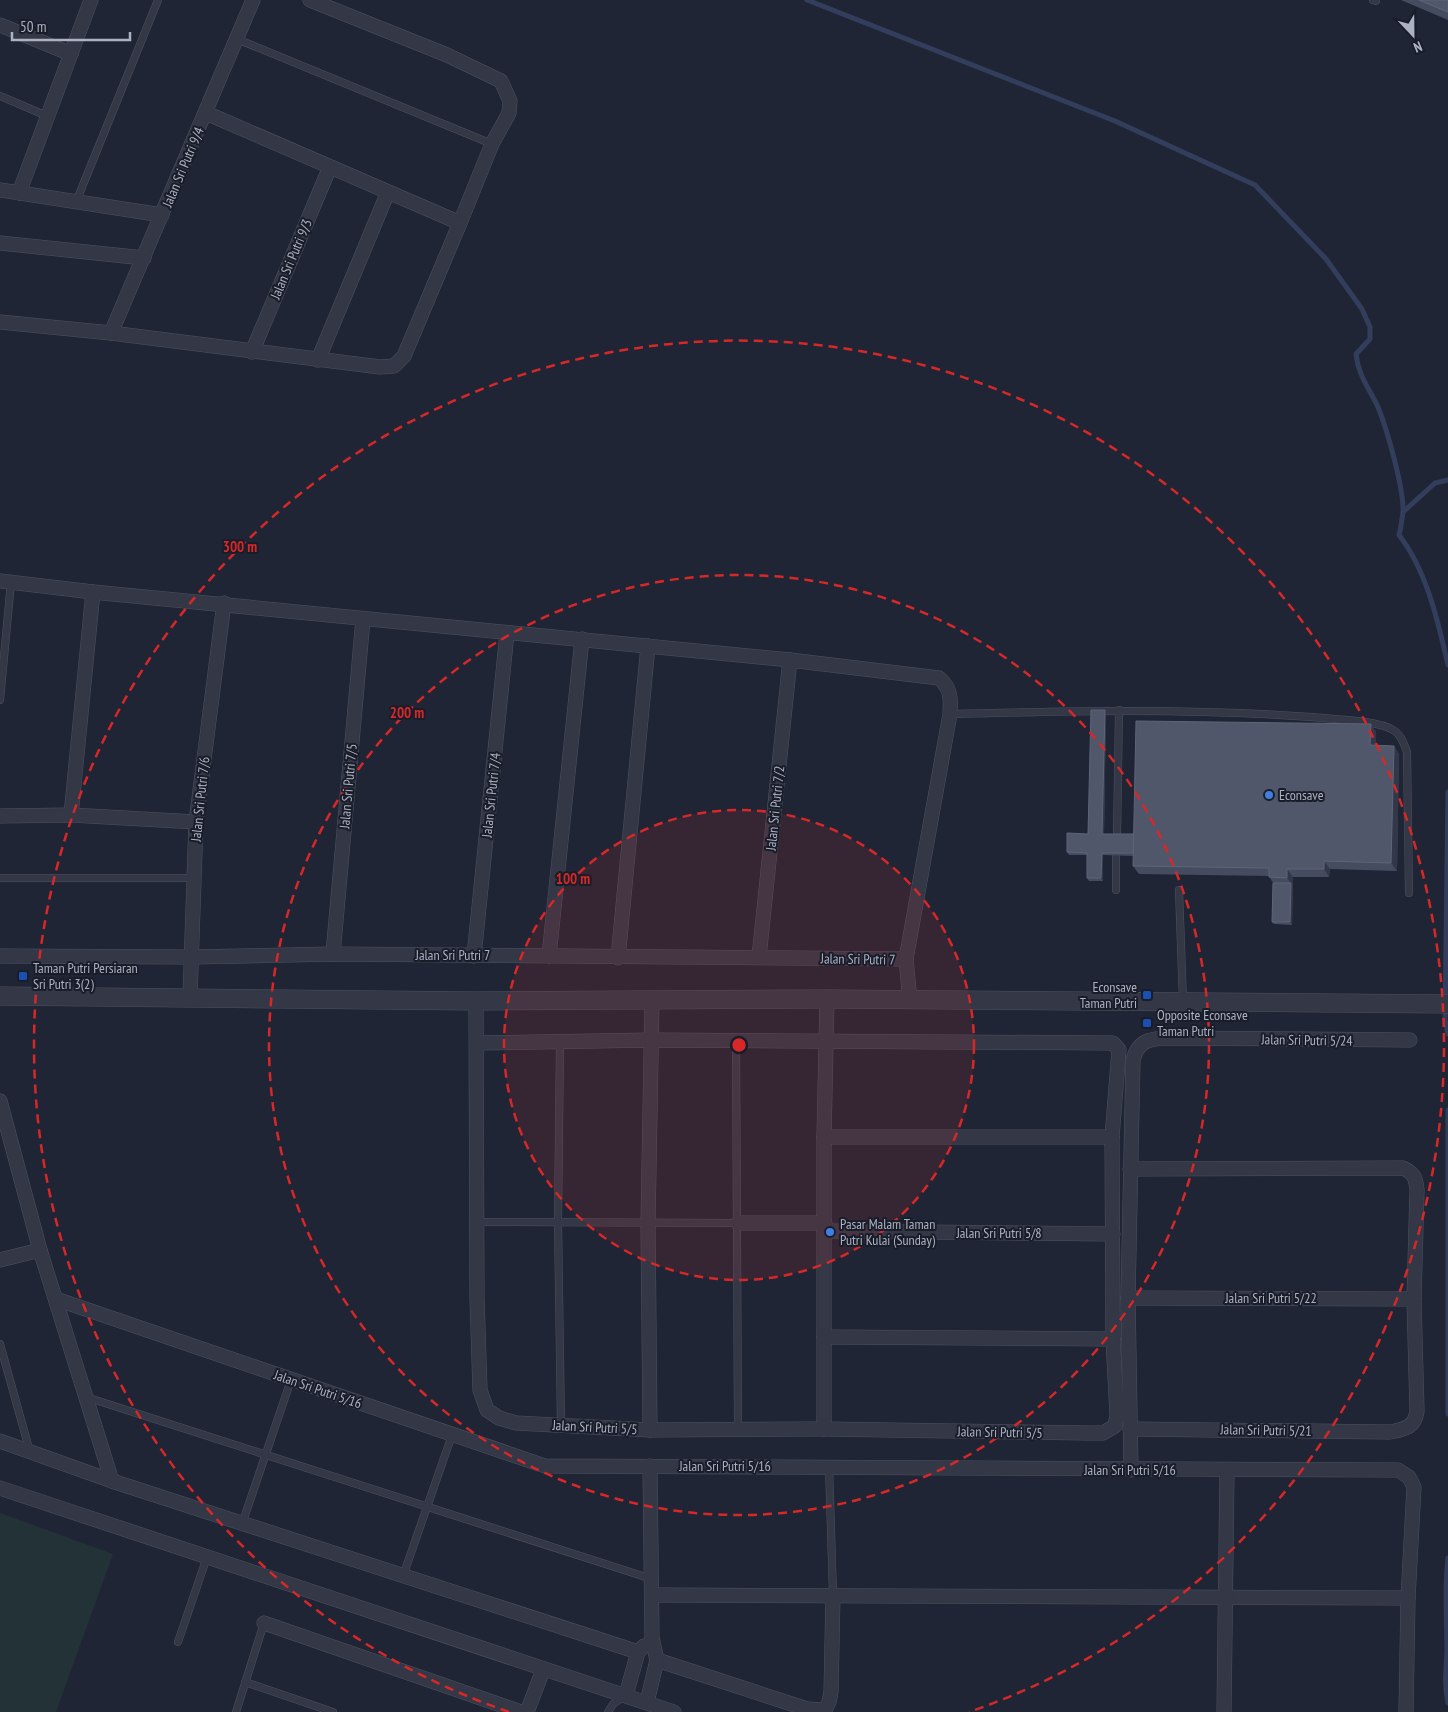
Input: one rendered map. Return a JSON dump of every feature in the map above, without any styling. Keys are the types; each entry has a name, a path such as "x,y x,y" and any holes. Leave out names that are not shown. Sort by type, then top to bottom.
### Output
{"street":[{"path":"19,193 91,0"},
{"name":"Jalan Sri Putri 9/4","path":"111,333 253,0"},
{"path":"0,322 111,333 380,367 394,366 404,356 492,144 509,113 510,101 501,81 447,55 310,0"},
{"path":"0,25 71,54"},
{"path":"206,113 460,223"},
{"name":"Jalan Sri Putri 9/3","path":"252,352 330,166"},
{"path":"0,190 162,215"},
{"path":"318,360 388,192"},
{"path":"0,243 144,258"},
{"path":"5,581 93,592 224,603 507,634 582,639 790,660 939,678 947,685 950,695 950,714 906,959 910,1001"},
{"path":"71,815 93,592"},
{"name":"Jalan Sri Putri 7/6","path":"190,996 196,822 224,603"},
{"name":"Jalan Sri Putri 7/5","path":"333,954 362,619"},
{"name":"Jalan Sri Putri 7/4","path":"474,956 507,634"},
{"path":"549,956 582,639"},
{"path":"618,958 648,646"},
{"name":"Jalan Sri Putri 7/2","path":"759,957 790,660"},
{"path":"0,816 71,815 196,822"},
{"name":"Jalan Sri Putri 7","path":"0,956 191,957 333,954 618,958 906,959"},
{"path":"0,996 190,996 476,1001 827,999 1448,1004"},
{"path":"824,1429 824,1137 827,999"},
{"path":"650,1430 648,1223 652,1000"},
{"name":"Jalan Sri Putri 5/5","path":"476,1001 477,1298 480,1390 483,1402 488,1410 499,1418 516,1423 650,1430 824,1429 1103,1433 1115,1426 1117,1416 1112,1339"},
{"name":"Jalan Sri Putri 5/24","path":"1130,1169 1133,1060 1136,1048 1144,1041 1165,1038 1410,1040"},
{"path":"476,1043 652,1040 1113,1043 1119,1050 1112,1137 1112,1339 824,1337"},
{"path":"0,1101 40,1250 112,1481"},
{"path":"824,1137 1112,1137"},
{"path":"1131,1470 1128,1298 1130,1169 1403,1168 1411,1172 1416,1180 1418,1190 1414,1299"},
{"name":"Jalan Sri Putri 5/8","path":"738,1223 1113,1234"},
{"path":"0,1260 40,1250"},
{"name":"Jalan Sri Putri 5/22","path":"1128,1298 1414,1299"},
{"name":"Jalan Sri Putri 5/16","path":"56,1299 545,1466 1398,1470 1409,1477 1414,1488 1408,1598"},
{"name":"Jalan Sri Putri 5/21","path":"1130,1429 1390,1432 1410,1427 1416,1421 1417,1410 1414,1299"},
{"path":"0,1441 112,1481 402,1577 638,1652"},
{"path":"646,1702 657,1660 652,1638 653,1579 650,1466"},
{"path":"1224,1712 1227,1470"},
{"path":"0,1488 674,1712"},
{"path":"653,1595 1408,1598 1406,1712"},
{"path":"657,1660 807,1709 824,1710 829,1702 831,1692 833,1595"},
{"path":"264,1623 521,1712"},
{"path":"626,1695 638,1652 652,1638"},
{"path":"527,1712 543,1670"}],"lane":[{"path":"76,202 158,0"},
{"path":"237,40 492,144"},
{"path":"0,96 47,116"},
{"path":"0,700 5,581"},
{"path":"1117,837 1118,710"},
{"path":"950,714 1118,710 1234,711 1345,720 1378,725 1395,730 1401,738 1406,752 1409,893"},
{"path":"1116,856 1116,890"},
{"path":"0,878 194,878"},
{"path":"1178,890 1183,1002"},
{"path":"736,1040 738,1430"},
{"path":"560,1042 558,1222 561,1426"},
{"path":"478,1222 738,1223"},
{"path":"0,1344 30,1452"},
{"path":"242,1524 291,1380"},
{"path":"85,1397 653,1579"},
{"path":"402,1577 452,1435"},
{"path":"829,1466 833,1595"},
{"path":"178,1642 207,1557"},
{"path":"236,1712 264,1623"},
{"path":"245,1682 332,1712"},
{"path":"608,1712 613,1704 626,1695"}],"shaded area":[{"path":"0,1513 113,1554 56,1712 0,1712"}],"building":[{"path":"1419,0 1448,0 1448,12"},
{"path":"1091,710 1105,710 1102,834 1134,834 1134,853 1102,853 1101,878 1087,878 1087,853 1067,852 1067,833 1088,834"},
{"name":"Econsave","path":"1136,721 1371,724 1370,745 1394,746 1391,863 1324,861 1324,869 1287,869 1287,878 1269,877 1269,868 1133,866"},
{"path":"1273,883 1291,883 1290,922 1272,922"}],"waterway":[{"path":"807,0 1115,121 1255,185 1326,259 1362,309 1370,327 1370,339 1356,354 1357,362 1361,375 1378,407 1394,459 1403,502 1399,535 1409,549 1424,581 1435,614 1448,665"},
{"path":"1403,512 1435,483 1448,480"},
{"path":"1448,792 1445,1020 1448,1034"},
{"path":"1448,1110 1448,1414"},
{"path":"1448,1558 1446,1582 1446,1690 1448,1703"}],"place":[{"name":"Econsave","path":"1269,795"},
{"name":"Taman Putri Persiaran Sri Putri 3(2)","path":"23,976"},
{"name":"Econsave Taman Putri","path":"1147,995"},
{"name":"Opposite Econsave Taman Putri","path":"1147,1023"},
{"name":"Pasar Malam Taman Putri Kulai (Sunday)","path":"830,1232"}]}
